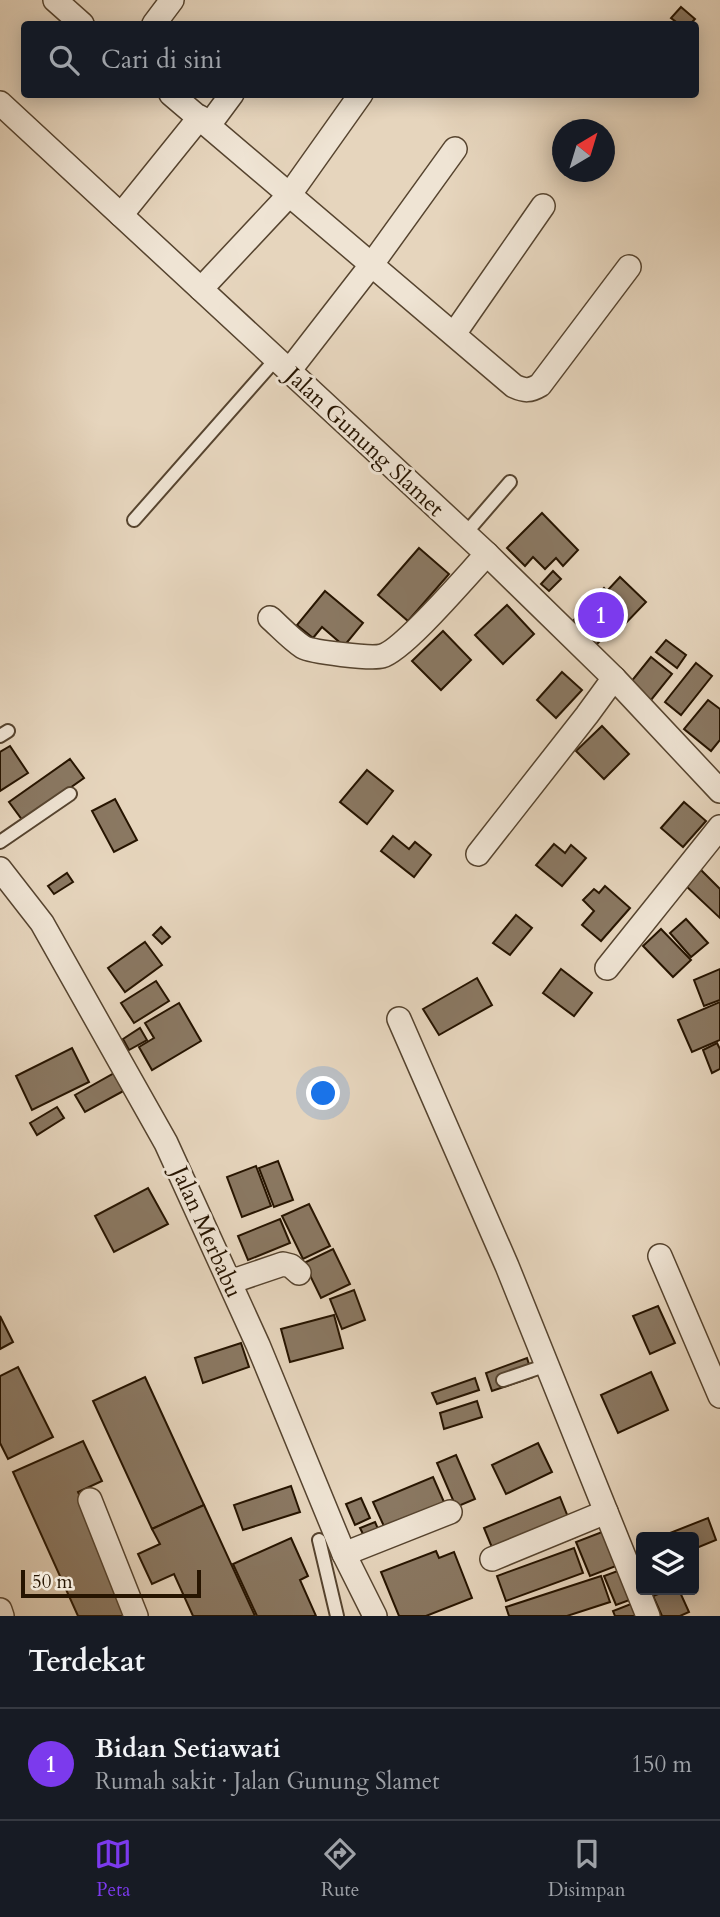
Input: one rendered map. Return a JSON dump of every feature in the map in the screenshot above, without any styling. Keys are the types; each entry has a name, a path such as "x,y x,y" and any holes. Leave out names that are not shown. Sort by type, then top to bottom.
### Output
{"street":[{"path":"55,0 79,21"},
{"path":"156,21 172,0"},
{"path":"176,98 514,386 524,390 540,385 629,267"},
{"path":"121,215 228,98"},
{"path":"201,289 290,194 358,98"},
{"name":"Jalan Gunung Slamet","path":"0,103 487,554 614,678 720,791"},
{"path":"282,365 372,264 455,149"},
{"path":"454,334 543,206"},
{"path":"270,618 306,649 366,657 382,656 393,651 415,630 487,554"},
{"path":"478,854 614,678"},
{"path":"607,968 720,827"},
{"name":"Jalan Merbabu","path":"0,869 42,923 148,1108 193,1199 344,1554 375,1616"},
{"path":"399,1018 507,1266 648,1616"},
{"path":"660,1256 720,1396"},
{"path":"230,1282 283,1264 291,1266 299,1273"},
{"path":"90,1500 136,1616"},
{"path":"344,1554 450,1511"},
{"path":"492,1559 606,1512"},
{"path":"0,1610 2,1616"}],"lane":[{"path":"134,520 282,365"},
{"path":"465,534 510,482"},
{"path":"0,842 70,794"},
{"path":"503,1380 547,1365"},
{"path":"318,1540 337,1616"}],"building":[{"path":"681,7 695,19 675,21 671,18"},
{"path":"542,513 578,550 563,566 556,558 545,569 533,557 525,566 507,548"},
{"path":"419,548 449,574 408,621 378,595"},
{"path":"553,571 561,579 549,591 541,584"},
{"path":"620,577 646,602 625,624 620,620 596,645 572,622 604,588 607,591"},
{"path":"325,591 363,623 344,646 322,627 313,638 297,625"},
{"path":"507,605 534,634 503,664 475,635"},
{"path":"443,631 471,660 441,690 412,661"},
{"path":"666,640 686,655 677,668 656,652"},
{"path":"651,657 672,674 651,700 630,683"},
{"path":"696,663 712,676 681,715 665,702"},
{"path":"562,672 582,690 556,718 537,700"},
{"path":"708,700 720,709 720,740 711,751 684,729"},
{"path":"602,726 629,754 604,779 576,751"},
{"path":"10,746 28,773 0,791 0,752"},
{"path":"70,759 84,778 23,821 9,802"},
{"path":"367,770 393,791 367,824 340,802"},
{"path":"115,799 137,840 114,852 92,811"},
{"path":"684,802 706,821 683,847 661,828"},
{"path":"393,836 409,849 415,842 431,855 414,877 381,851"},
{"path":"554,844 565,853 571,845 586,858 562,886 536,865"},
{"path":"701,870 720,889 720,918 686,886"},
{"path":"67,873 73,882 54,894 48,886"},
{"path":"605,886 630,908 601,941 582,925 594,911 583,900 594,889 599,893"},
{"path":"516,915 532,928 510,955 493,943"},
{"path":"686,919 708,943 691,957 670,933"},
{"path":"161,927 170,937 162,944 153,935"},
{"path":"661,929 691,960 673,977 643,946"},
{"path":"145,942 162,965 125,992 108,968"},
{"path":"561,969 592,993 574,1016 543,993"},
{"path":"720,969 720,1000 704,1006 694,980"},
{"path":"477,978 492,1005 439,1035 423,1009"},
{"path":"156,981 169,1001 134,1023 121,1003"},
{"path":"720,1002 720,1040 692,1052 678,1020"},
{"path":"179,1003 201,1041 152,1070 139,1047 154,1038 145,1023"},
{"path":"140,1028 147,1040 129,1050 123,1039"},
{"path":"717,1043 720,1049 720,1069 712,1073 703,1050"},
{"path":"72,1048 89,1082 32,1110 16,1076"},
{"path":"118,1071 127,1089 85,1112 75,1095"},
{"path":"57,1107 64,1118 37,1135 30,1123"},
{"path":"278,1161 293,1200 274,1207 259,1168"},
{"path":"256,1166 271,1206 242,1217 227,1177"},
{"path":"148,1188 168,1224 114,1252 95,1216"},
{"path":"309,1204 330,1246 303,1259 282,1216"},
{"path":"280,1219 290,1243 248,1260 238,1236"},
{"path":"333,1249 350,1284 321,1298 304,1263"},
{"path":"354,1290 365,1320 342,1329 330,1299"},
{"path":"658,1306 675,1343 650,1354 633,1316"},
{"path":"334,1315 343,1348 290,1362 281,1329"},
{"path":"0,1316 13,1342 0,1349"},
{"path":"241,1343 249,1367 203,1383 195,1358"},
{"path":"527,1358 533,1377 492,1391 486,1373"},
{"path":"18,1367 53,1437 8,1459 0,1443 0,1376"},
{"path":"651,1372 668,1410 618,1433 601,1395"},
{"path":"145,1377 204,1505 152,1529 93,1401"},
{"path":"475,1378 479,1390 437,1404 432,1393"},
{"path":"477,1401 482,1417 444,1429 440,1413"},
{"path":"83,1441 102,1481 78,1492 134,1616 78,1616 13,1472"},
{"path":"538,1443 552,1472 506,1494 492,1465"},
{"path":"456,1455 475,1499 456,1507 437,1463"},
{"path":"433,1477 451,1518 392,1544 373,1502"},
{"path":"291,1486 300,1512 243,1530 234,1505"},
{"path":"560,1497 576,1537 500,1567 484,1528"},
{"path":"361,1498 370,1518 355,1525 346,1504"},
{"path":"204,1505 255,1616 193,1616 174,1574 152,1584 138,1554 160,1544 152,1529"},
{"path":"708,1518 716,1540 699,1547 699,1532 673,1532"},
{"path":"375,1522 383,1540 366,1540 360,1528"},
{"path":"602,1532 616,1566 590,1576 576,1542"},
{"path":"291,1538 308,1576 300,1580 316,1616 257,1616 233,1564"},
{"path":"574,1548 583,1573 506,1601 497,1576"},
{"path":"436,1551 439,1558 454,1552 472,1598 426,1616 399,1616 381,1572"},
{"path":"623,1569 635,1598 616,1605 604,1576"},
{"path":"601,1576 610,1602 567,1616 509,1616 506,1607"},
{"path":"681,1595 689,1612 680,1616 662,1616 653,1596"},
{"path":"636,1602 642,1616 615,1616 613,1611"}],"place":[{"name":"Bidan Setiawati","path":"601,615"}]}
